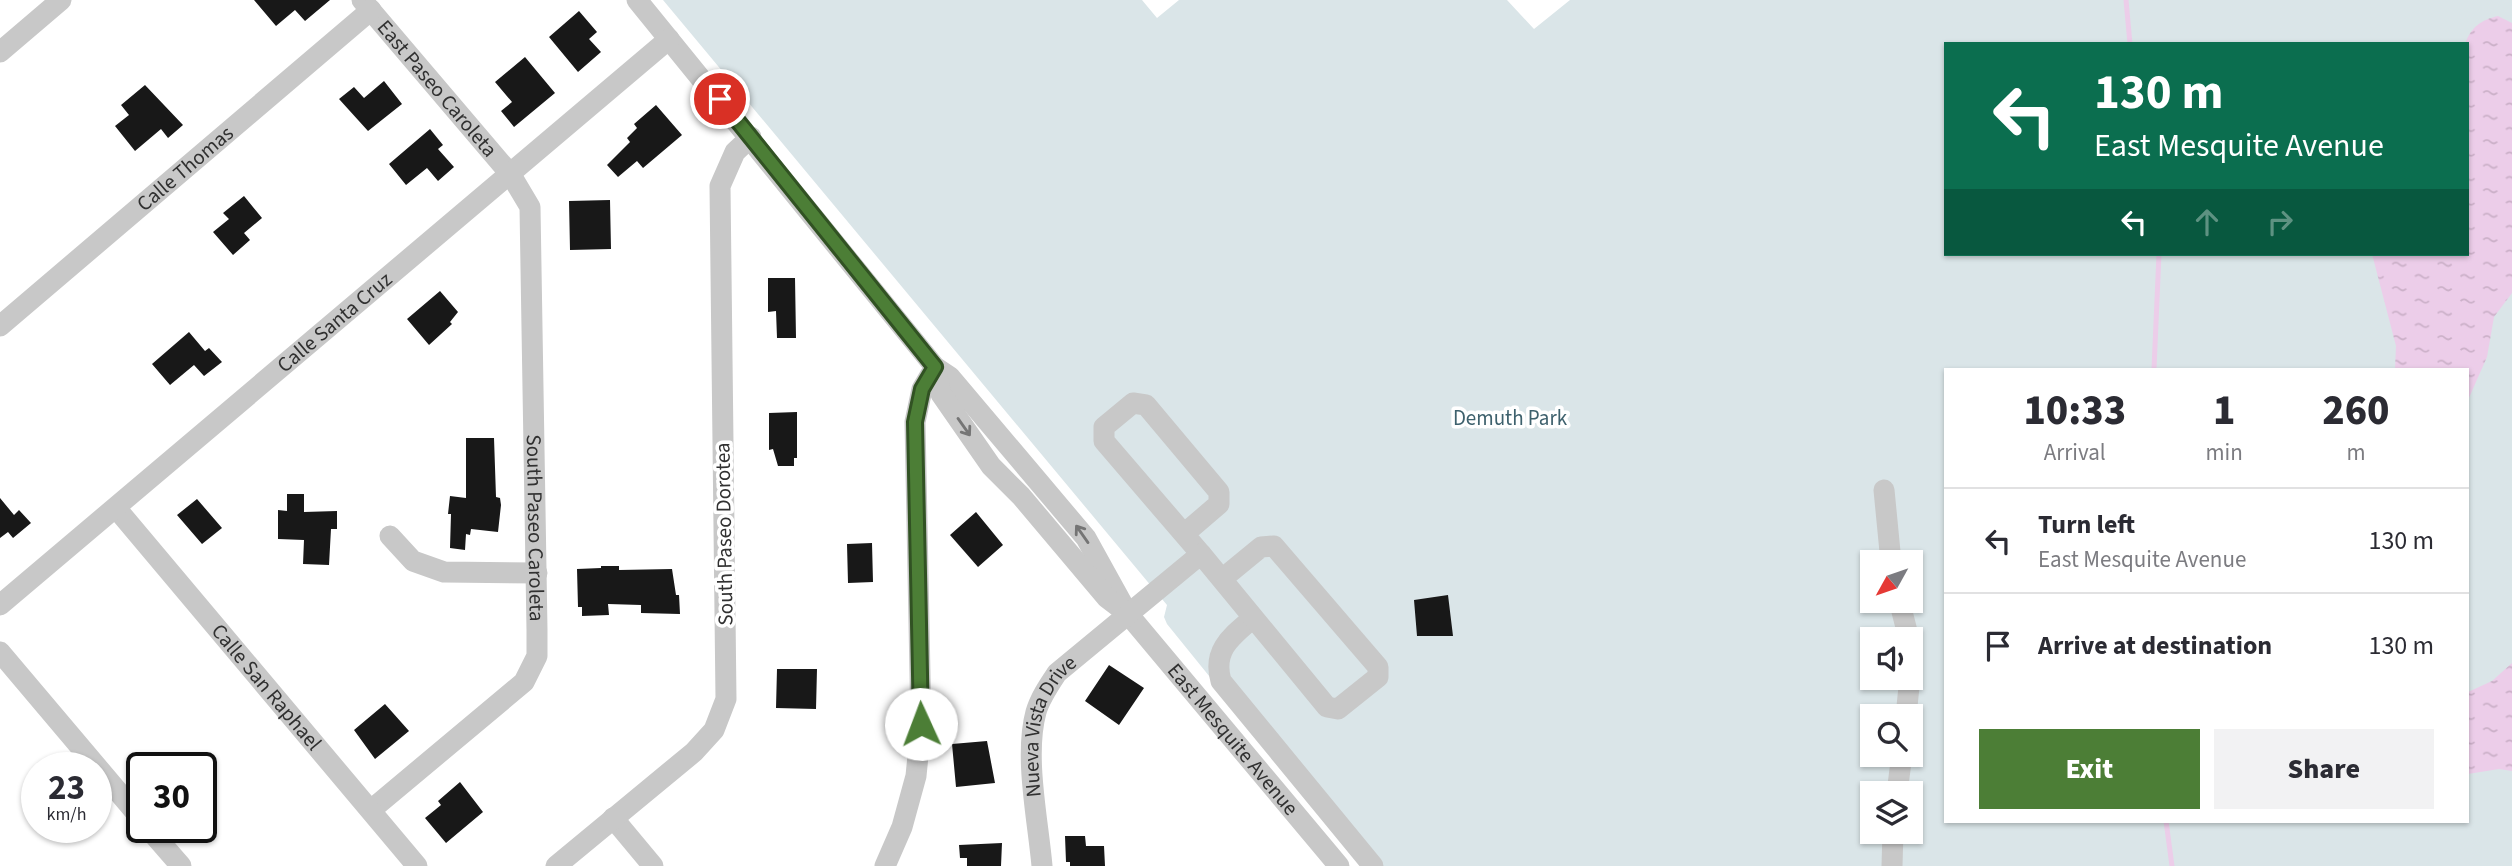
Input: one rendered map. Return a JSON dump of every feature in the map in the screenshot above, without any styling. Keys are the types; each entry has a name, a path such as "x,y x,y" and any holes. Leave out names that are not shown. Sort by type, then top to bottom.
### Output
{"street":[{"path":"0,52 61,0"},
{"name":"East Mesquite Avenue","path":"636,0 751,137 935,367 950,377 1086,538 1128,614 1339,866"},
{"name":"East Paseo Caroleta","path":"366,5 511,175"},
{"name":"Calle Thomas","path":"0,326 366,5"},
{"name":"Calle Santa Cruz","path":"0,605 511,175 669,38"},
{"name":"South Paseo Dorotea","path":"556,866 694,752 714,730 726,699 720,186 735,152 751,137"},
{"name":"South Paseo Caroleta","path":"371,810 524,682 537,656 530,207 511,175"},
{"path":"885,866 902,827 916,776 921,724 915,422 922,389 935,367"},
{"path":"1184,534 1219,504 1219,492 1146,405 1133,403 1104,427 1104,441 1327,707 1338,709 1378,677 1378,667 1274,545 1261,547 1222,579"},
{"path":"1884,490 1890,550"},
{"name":"Calle San Raphael","path":"116,508 417,866"},
{"path":"390,536 413,561 444,572 537,573"},
{"name":"Nueva Vista Drive","path":"1042,866 1031,739 1036,710 1056,673 1201,554"},
{"path":"1253,618 1224,643 1218,662 1221,681 1373,866"},
{"path":"0,652 126,801"},
{"path":"613,818 653,866"},
{"path":"161,843 181,866"},
{"path":"1892,866 1893,844"}],"green space":[{"name":"Demuth Park","path":"663,0 1142,0 1157,18 1179,0 1507,0 1534,29 1570,0 2512,0 2512,866 1363,866 1164,617 1167,605"}],"water":[{"path":"2498,16 2512,23 2512,293 2494,317 2487,357 2469,398 2469,368 2395,368 2396,346 2373,256 2469,256 2469,42 2466,42 2477,25"},
{"path":"2512,663 2512,771 2499,769 2469,774 2469,692 2492,681"}],"building":[{"path":"254,0 330,0 305,21 295,10 276,26"},
{"path":"579,11 597,32 589,39 601,52 578,72 549,37"},
{"path":"525,57 555,93 514,127 501,111 512,102 495,82"},
{"path":"384,81 402,104 368,131 339,99 354,87 364,98"},
{"path":"145,85 183,125 168,138 161,129 135,151 115,126 129,115 121,105"},
{"path":"656,105 682,135 643,168 637,161 618,177 607,165 630,142 627,138 637,128 634,124"},
{"path":"430,129 443,145 438,149 454,167 438,181 427,168 406,185 389,164"},
{"path":"244,196 262,218 244,233 250,240 233,255 213,232 229,219 223,213"},
{"path":"610,200 611,249 570,250 569,201"},
{"path":"768,278 795,278 796,338 777,338 776,311 768,312"},
{"path":"440,291 458,312 450,322 452,324 429,345 407,319"},
{"path":"189,332 205,351 209,348 222,362 204,376 194,365 170,385 152,364"},
{"path":"797,412 797,458 794,458 794,466 778,466 773,449 769,450 769,413"},
{"path":"466,438 494,438 496,497 500,498 501,505 498,532 471,529 470,535 466,534 465,550 450,548 451,514 448,514 450,496 466,498"},
{"path":"287,494 304,494 304,512 337,511 337,529 331,529 329,565 303,564 304,540 278,539 278,510 287,511"},
{"path":"0,498 14,515 19,510 31,523 13,538 8,532 0,538"},
{"path":"197,499 222,528 202,544 177,515"},
{"path":"976,512 1003,545 978,567 950,535"},
{"path":"872,543 873,582 848,583 847,544"},
{"path":"619,566 619,570 672,569 676,595 679,595 680,614 641,613 641,605 608,604 609,615 582,616 582,607 578,607 577,569"},
{"path":"1448,595 1453,636 1417,636 1414,600"},
{"path":"1109,665 1144,688 1119,725 1085,701"},
{"path":"777,669 817,669 816,709 776,708"},
{"path":"385,704 409,731 375,759 354,730"},
{"path":"987,741 995,783 956,787 952,744"},
{"path":"460,782 483,812 446,843 425,818 441,805 438,801"},
{"path":"1065,836 1085,836 1086,846 1104,846 1105,866 1070,866 1070,862 1066,862"},
{"path":"1002,843 1001,866 967,866 967,858 960,858 959,845"}],"waterway":[{"path":"2126,0 2130,42"},
{"path":"2154,368 2159,256"},
{"path":"2166,823 2172,866"}],"route":[{"path":"720,99 935,367 922,389 915,422 921,724"}]}
